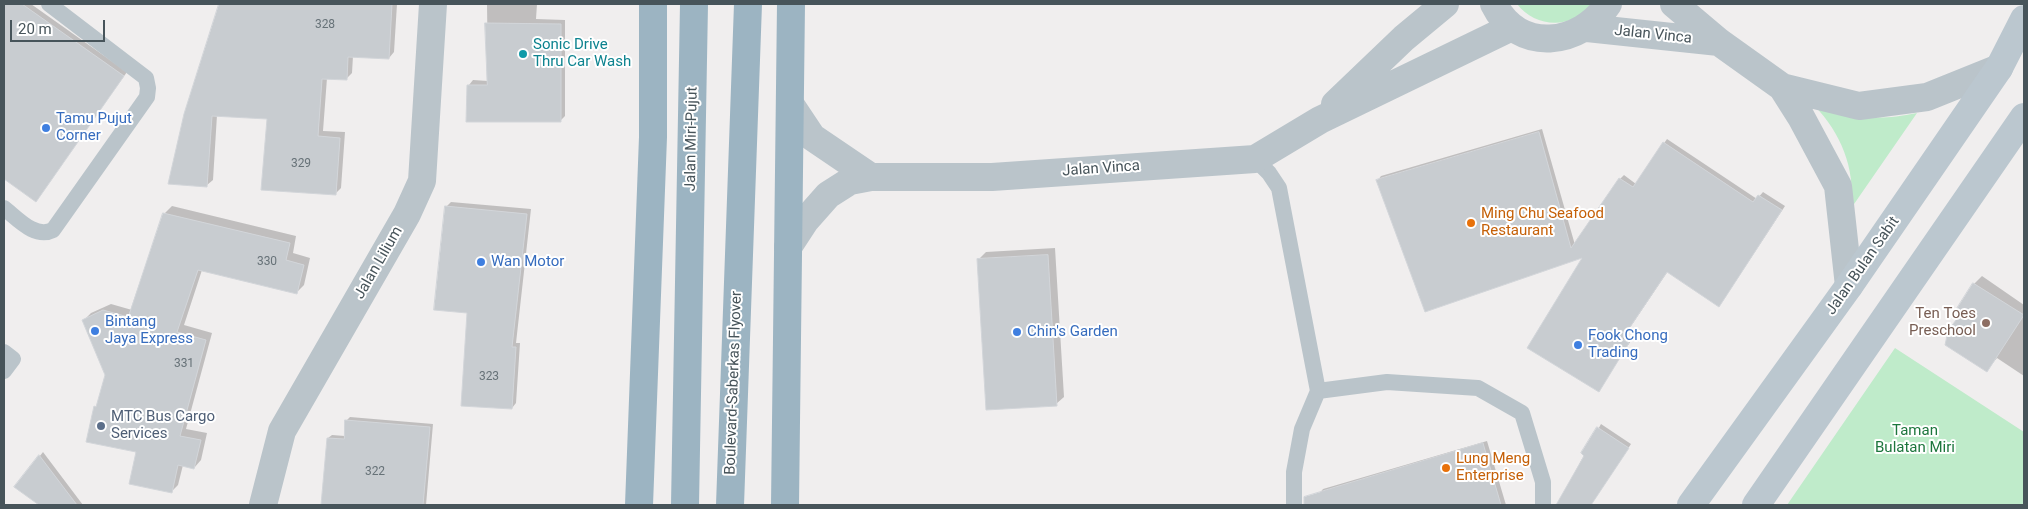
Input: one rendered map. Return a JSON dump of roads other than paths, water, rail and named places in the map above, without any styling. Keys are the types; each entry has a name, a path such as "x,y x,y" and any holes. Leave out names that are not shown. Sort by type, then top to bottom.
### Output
{"highway":[{"path":"639,505 653,146 653,4"},
{"name":"Jalan Miri-Pujut","path":"685,505 694,4"},
{"name":"Boulevard-Saberkas Flyover","path":"730,505 748,4"},
{"path":"786,505 791,4"}],"main road":[{"name":"Jalan Bulan Sabit","path":"1691,505 1849,286 1999,68 2024,19"},
{"path":"1756,505 2024,117"}],"street":[{"name":"Jalan Lilium","path":"263,505 282,431 407,214 422,181 433,4"},
{"path":"1320,120 1404,38 1445,4"},
{"path":"1494,4 1497,11 1512,27 1532,36 1551,39 1570,36 1587,28 1601,15 1608,4"},
{"name":"Jalan Vinca","path":"1674,4 1719,42 1782,88"},
{"path":"1320,120 1512,27"},
{"name":"Jalan Vinca","path":"1587,28 1719,42"},
{"path":"1782,88 1859,106 1927,97 1999,68"},
{"path":"1782,88 1801,117 1838,186 1849,286"},
{"path":"790,104 812,137 871,176"},
{"name":"Jalan Vinca","path":"788,247 805,221 828,195 850,181 871,176 992,177 1255,159 1320,120"}],"lane":[{"path":"4,208 38,233 46,234 53,230 147,97 146,78 49,4"},
{"path":"1255,159 1269,173 1279,188 1318,391 1302,429 1294,472 1294,505"},
{"path":"4,352 13,359 4,371"},
{"path":"1318,391 1387,382 1478,388 1522,413 1543,482 1543,505"}],"place":[{"name":"Sonic Drive Thru Car Wash","path":"523,54"},
{"name":"Tamu Pujut Corner","path":"46,128"},
{"name":"Ming Chu Seafood Restaurant","path":"1471,223"},
{"name":"Wan Motor","path":"481,262"},
{"name":"Ten Toes Preschool","path":"1986,323"},
{"name":"Bintang Jaya Express","path":"95,331"},
{"name":"Chin's Garden","path":"1017,332"},
{"name":"Fook Chong Trading","path":"1578,345"},
{"name":"MTC Bus Cargo Services","path":"101,426"},
{"name":"Lung Meng Enterprise","path":"1446,468"}],"park label":[{"name":"Taman Bulatan Miri","path":"1915,440"}]}
